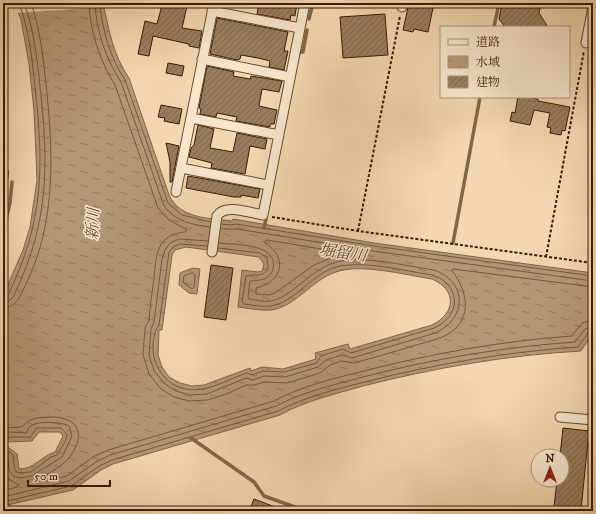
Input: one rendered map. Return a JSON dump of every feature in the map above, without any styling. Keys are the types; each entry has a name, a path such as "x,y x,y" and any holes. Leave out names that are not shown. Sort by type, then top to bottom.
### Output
{"street":[{"path":"212,252 217,216 222,210 263,215 305,3"},
{"path":"586,43 593,6"},
{"path":"176,192 213,7 300,28"},
{"path":"202,59 290,77"},
{"path":"191,118 278,135"},
{"path":"181,168 268,185"},
{"path":"560,417 593,420"}],"path":[{"path":"358,231 403,5"},
{"path":"546,257 586,43"},
{"path":"263,215 358,231 593,263"}],"green space":[{"path":"9,171 3,212 3,173"}],"water":[{"path":"14,3 103,3 115,51 129,78 169,195 180,209 205,218 232,221 233,219 374,243 593,273 593,333 581,351 471,363 390,379 331,395 280,415 113,464 101,470 73,490 3,506 3,296 23,250 30,227 37,180 34,110 29,64 21,19","holes":["186,247 259,257 264,264 262,271 242,270 238,307 263,310 279,308 296,299 319,281 336,272 370,269 432,279 446,289 449,295 449,308 446,314 432,325 350,349 348,344 315,353 316,359 283,369 262,367 251,371 250,368 204,385 192,386 180,383 169,377 162,367 158,355 159,330 162,330 172,255 175,250","39,432 60,432 63,436 55,452 46,456 34,465 19,469 17,454 8,447 7,442 32,441"]},
{"path":"192,268 200,269 197,294 189,293 179,285 180,273"}],"pier":[{"path":"12,3 105,3 106,7 16,13"}],"building":[{"path":"259,3 297,3 295,16 291,15 290,20 257,14"},
{"path":"409,3 434,3 428,32 414,29 413,32 403,30"},
{"path":"502,3 541,3 539,13 547,26 504,26 499,19"},
{"path":"177,4 187,6 182,28 202,31 199,48 189,46 189,44 153,36 149,56 138,54 145,21 157,24 162,5 176,8"},
{"path":"385,14 388,55 343,58 340,17"},
{"path":"217,18 288,32 284,51 288,51 284,70 269,67 270,61 258,58 241,55 240,59 237,60 210,54"},
{"path":"168,63 184,66 182,76 166,73"},
{"path":"207,66 234,72 233,76 250,79 251,76 282,81 279,92 262,89 259,106 277,110 274,124 270,124 270,127 236,121 237,117 217,113 216,117 200,114 201,109 199,108"},
{"path":"518,98 534,98 538,99 538,101 570,107 565,131 562,130 561,135 550,133 551,128 547,127 550,113 534,110 530,125 510,121 512,112 515,113"},
{"path":"161,105 182,109 179,124 164,121 165,118 158,117"},
{"path":"198,125 214,129 210,148 233,152 237,133 267,139 265,149 250,146 245,174 211,168 212,163 189,157 191,148 194,145"},
{"path":"166,143 179,146 172,182 170,182 170,162"},
{"path":"188,176 260,189 258,198 241,195 241,197 234,197 186,188"},
{"path":"211,265 233,268 226,320 204,317"},
{"path":"563,428 589,431 581,510 554,507 556,488 570,488 570,448 561,448"},
{"path":"254,499 283,510 283,511 249,511"}],"waterway":[{"path":"309,19 313,3"},
{"path":"494,26 499,3"},
{"path":"299,54 300,51 303,52 307,30"},
{"path":"453,243 480,98"},
{"path":"3,232 10,203 12,182"},
{"path":"264,228 266,219"},
{"path":"191,438 254,482 264,496 306,511"}],"water label":[{"name":"新川","path":"92,224"},
{"name":"堀留川","path":"343,252"}]}
